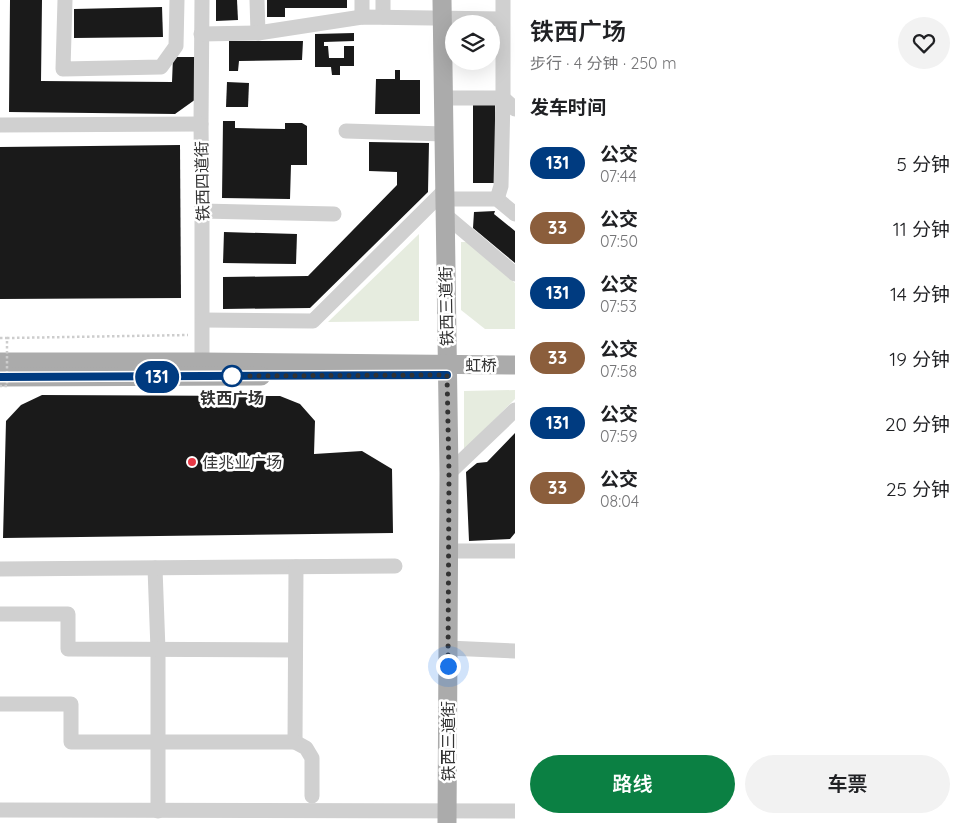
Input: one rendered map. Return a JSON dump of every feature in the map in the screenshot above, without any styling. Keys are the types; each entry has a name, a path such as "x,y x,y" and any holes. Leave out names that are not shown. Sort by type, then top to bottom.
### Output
{"main road":[{"name":"铁西三道街","path":"442,9 449,473 447,817"},
{"path":"0,362 202,362 447,370"},
{"name":"虹桥","path":"447,370 515,365"},
{"path":"0,377 447,370"}],"street":[{"path":"65,0 63,69 161,67 176,46 176,0"},
{"name":"铁西四道街","path":"202,0 200,124 202,362"},
{"path":"257,0 258,33"},
{"path":"362,0 362,17"},
{"path":"383,0 383,17"},
{"path":"503,0 502,19 508,51 503,98 504,189 515,214"},
{"path":"202,34 258,33 362,17 383,17 442,9 502,19"},
{"path":"443,98 503,98 515,109"},
{"path":"0,125 200,124"},
{"path":"346,132 444,134"},
{"path":"203,328 313,321 445,201 504,189"},
{"path":"445,201 515,274"},
{"path":"202,211 334,214"},
{"path":"449,473 515,410"},
{"path":"448,550 515,551"},
{"path":"0,569 395,566"},
{"path":"295,742 296,567"},
{"path":"156,568 158,810"},
{"path":"0,614 68,614 68,649 295,650"},
{"path":"448,648 515,651"},
{"path":"0,704 71,704 71,742 295,742 306,748 312,758 312,796"},
{"path":"0,810 158,810 299,817 447,817 515,811"}],"path":[{"path":"0,338 203,328"},
{"path":"0,386 7,386 7,338"}],"shaded area":[{"path":"419,234 419,321 328,322"},
{"path":"461,242 467,242 515,283 515,329 485,329 461,310"},
{"path":"515,390 515,399 464,450 464,391"}],"building":[{"path":"10,0 42,0 41,81 172,82 173,57 197,57 196,99 175,114 9,112"},
{"path":"216,0 237,0 238,20 216,21"},
{"path":"267,0 347,0 347,8 285,8 285,17 267,17"},
{"path":"162,7 163,37 74,38 74,9"},
{"path":"354,33 354,41 324,42 324,46 328,46 329,58 344,58 344,46 354,46 354,66 340,66 340,75 332,75 331,67 315,67 315,34"},
{"path":"229,41 303,41 302,60 239,61 238,71 229,71"},
{"path":"395,70 400,70 400,80 420,80 420,114 375,114 376,79 395,79"},
{"path":"227,82 249,83 248,107 226,107"},
{"path":"473,104 495,104 496,183 473,183"},
{"path":"223,121 235,121 235,128 285,129 285,123 302,123 307,126 307,165 291,165 290,199 222,198"},
{"path":"369,142 429,143 428,192 310,308 223,309 223,277 308,276 397,185 397,172 369,171"},
{"path":"180,145 181,298 0,299 0,147"},
{"path":"495,211 494,214 515,231 515,263 473,228 474,212"},
{"path":"224,232 297,234 296,264 223,263"},
{"name":"佳兆业广场","path":"42,395 280,396 300,404 315,421 314,454 362,451 392,469 393,533 3,538 6,421 21,405"},
{"path":"515,433 515,533 510,539 469,541 466,472 477,463 487,462"}],"bus line":[{"name":"131","path":"0,377 447,375"}],"place":[{"name":"铁西广场","path":"232,376"},
{"name":"佳兆业广场","path":"192,462"}],"route":[{"path":"232,376 447,375 449,473 448,666"}]}
